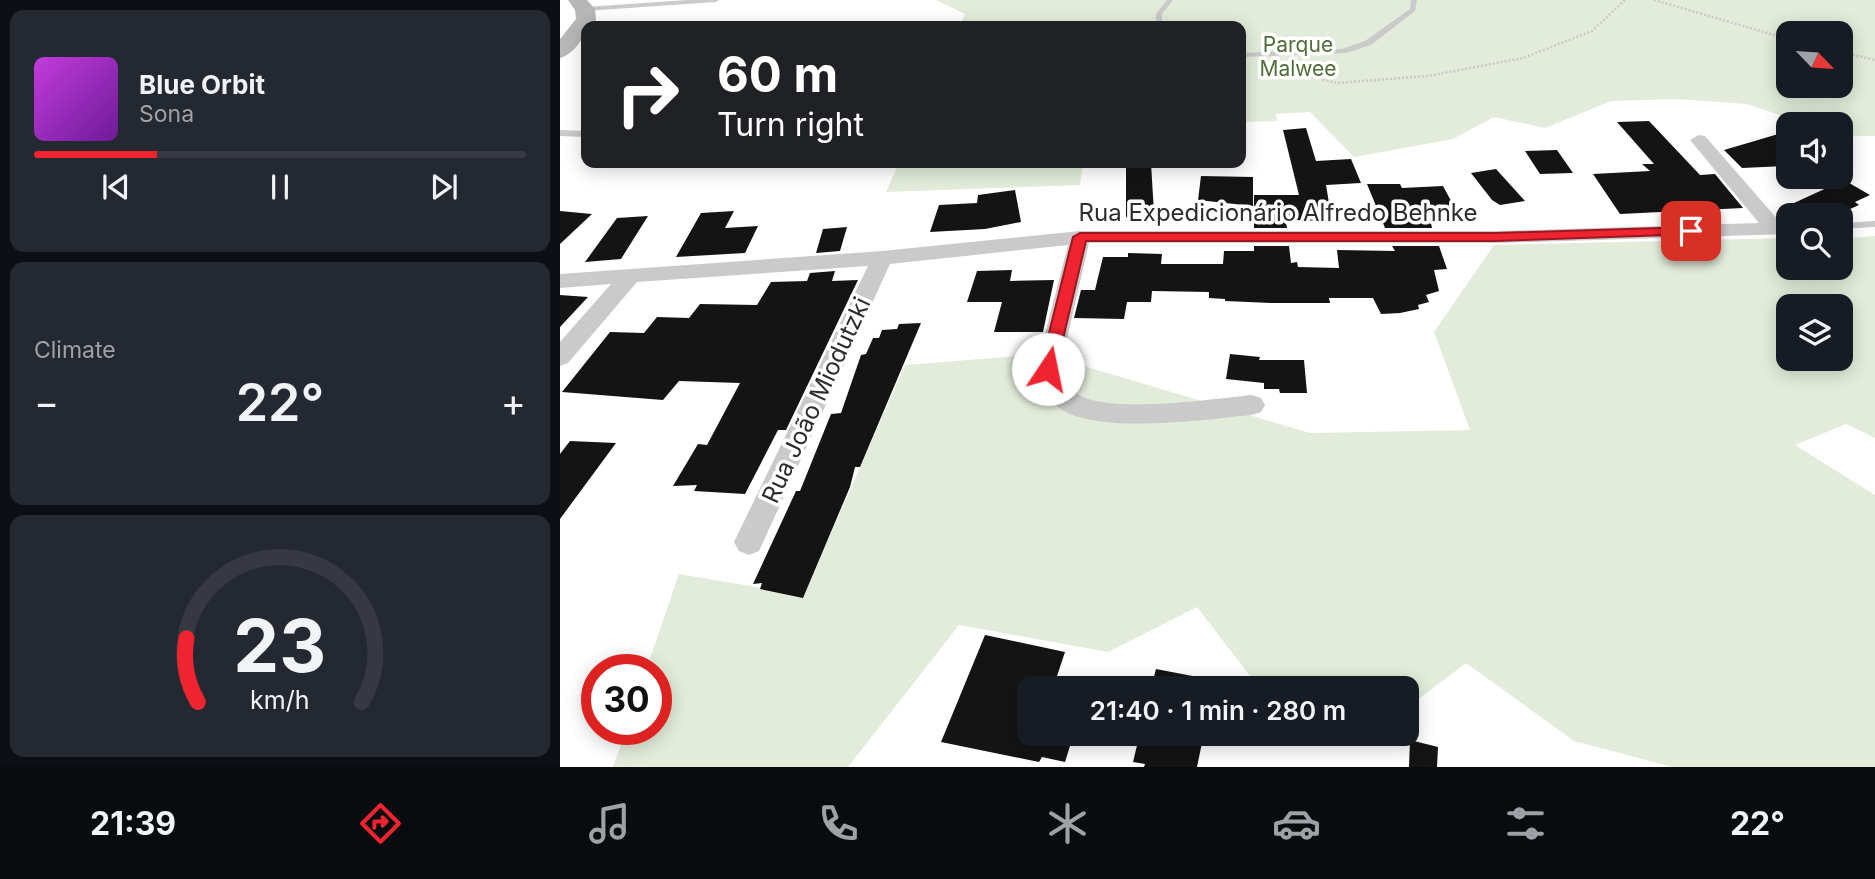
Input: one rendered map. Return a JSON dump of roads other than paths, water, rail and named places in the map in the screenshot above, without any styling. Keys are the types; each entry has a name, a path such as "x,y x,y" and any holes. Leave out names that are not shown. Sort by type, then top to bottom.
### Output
{"main road":[{"path":"581,4 585,21"},
{"path":"560,52 581,26"}],"street":[{"path":"1699,140 1776,222"},
{"name":"Rua Expedicionário Alfredo Behnke","path":"560,281 882,258 1080,237 1496,237 1776,228"},
{"path":"1080,237 1048,369 1056,388 1070,402 1101,410 1144,412 1252,405"},
{"name":"Rua João Miodutzki","path":"749,542 882,258"},
{"path":"560,356 630,277"}],"lane":[{"path":"581,4 716,0"},
{"path":"1159,21 1159,14 1170,0"},
{"path":"1246,55 1320,54 1368,43 1413,10 1414,0"},
{"path":"560,132 581,134"},
{"path":"1853,225 1875,224"}],"park label":[{"name":"Parque Malwee","path":"1298,56"}]}
